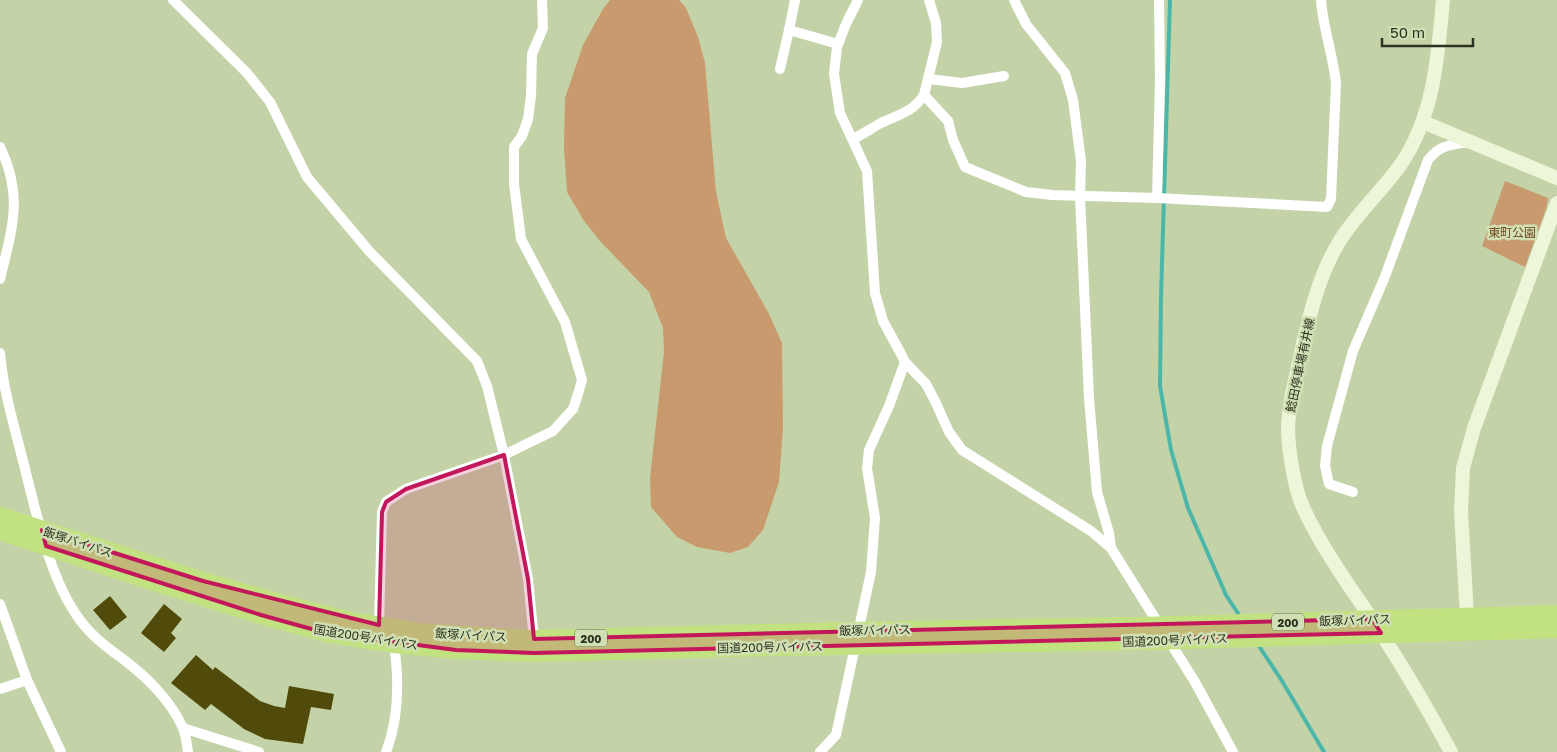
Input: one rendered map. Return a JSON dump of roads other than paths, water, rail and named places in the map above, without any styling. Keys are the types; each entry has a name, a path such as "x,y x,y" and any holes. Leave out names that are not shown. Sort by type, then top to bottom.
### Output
{"highway":[{"name":"飯塚バイパス","path":"0,516 203,581 287,605 350,621 419,632 534,639 1140,626 1440,624 1467,617 1557,614"},
{"name":"国道200号バイパス","path":"0,531 157,584 326,633 394,644 456,650 534,653 1149,641 1440,624 1557,629"}],"main road":[{"name":"鯰田停車場有井線","path":"1443,0 1437,58 1423,122 1415,142 1400,165 1340,239 1321,280 1307,325 1289,411 1288,432 1301,503 1320,539 1414,684 1451,752"},
{"path":"1423,122 1557,178"},
{"path":"1467,617 1461,511 1463,468 1474,428 1557,203"}],"street":[{"path":"173,0 247,73 270,102 307,177 369,251 477,361 487,386 504,455 528,579 534,639"},
{"path":"386,752 393,735 397,675 394,644 379,625 382,512 386,502 394,495 406,489 504,455 553,431 573,409 582,380 565,322 521,239 514,184 514,147 522,136 528,119 531,96 532,54 544,21 542,0"},
{"path":"780,69 795,0"},
{"path":"858,0 838,44 834,74 840,113 867,171 875,293 883,321 905,362 926,384 948,432 962,450 1092,531 1111,548 1195,682 1233,752"},
{"path":"853,139 882,122 903,115 918,104 924,95 937,42 936,23 929,0"},
{"path":"1014,0 1026,24 1065,73 1073,100 1081,161 1080,196 1090,398 1097,482 1111,548"},
{"path":"1157,198 1160,80 1159,0"},
{"path":"924,95 948,121 953,140 965,168 1026,192 1052,196 1157,198 1327,207 1331,199 1336,82 1321,0"},
{"path":"789,30 838,44"},
{"path":"929,79 962,83 1004,76"},
{"path":"1353,492 1328,484 1325,466 1326,446 1352,351 1384,278 1428,160 1444,146 1470,142"},
{"path":"0,147 6,158 13,184 15,202 13,221 0,279"},
{"path":"0,353 10,410 31,493 50,558 68,603 94,636 158,691 183,728 188,752"},
{"path":"820,752 836,735 871,572 874,524 867,468 869,450 889,406 905,362"},
{"path":"0,604 26,680 62,752"},
{"path":"0,689 26,680"},
{"path":"183,728 259,752"}],"waterway":[{"path":"1170,0 1160,386 1171,450 1188,508 1226,595 1241,618"},
{"path":"1257,643 1324,752"}],"park label":[{"name":"東町公園","path":"1512,232"}]}
